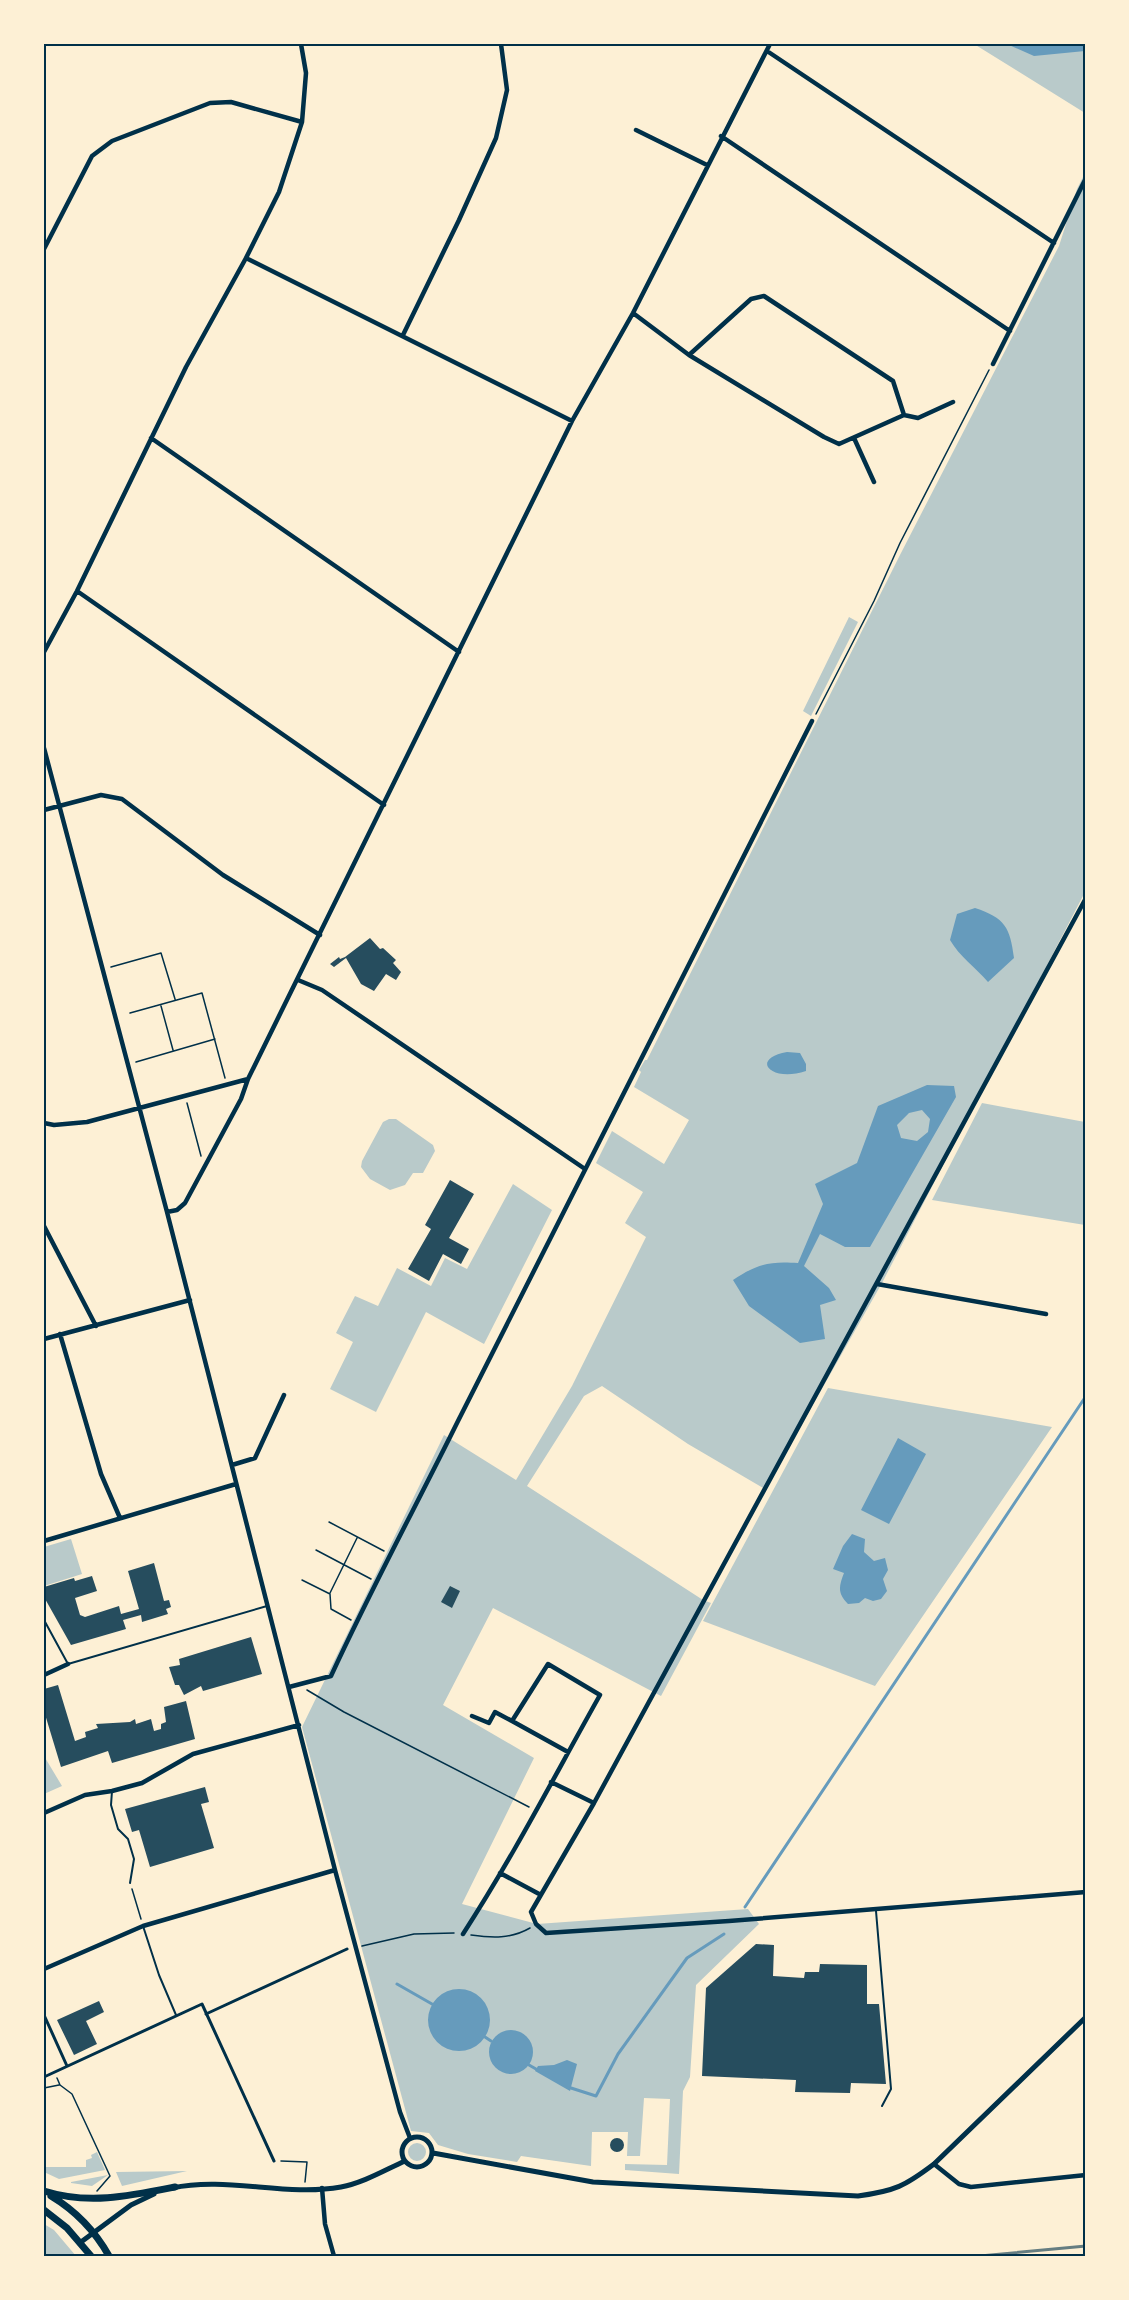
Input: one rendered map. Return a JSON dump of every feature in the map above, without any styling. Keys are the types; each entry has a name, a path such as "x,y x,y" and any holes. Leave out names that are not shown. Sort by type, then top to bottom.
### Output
{"main road":[{"path":"44,2191 71,2198 98,2200 174,2187"},
{"path":"44,2191 94,2232 109,2256"},
{"path":"44,2210 81,2242 91,2256"}],"street":[{"path":"44,652 77,591 186,367 246,258 279,192 302,122 306,72 301,44"},
{"path":"403,335 496,138 507,90 501,44"},
{"path":"167,1212 177,1210 185,1203 241,1099 248,1079 572,421 633,313 721,136 770,44"},
{"path":"767,51 1054,243"},
{"path":"44,249 92,156 112,141 210,103 231,102 302,122"},
{"path":"636,130 707,165"},
{"path":"721,136 1010,331"},
{"path":"993,364 1086,178"},
{"path":"246,258 572,421"},
{"path":"689,355 751,298 764,296 893,381 904,415"},
{"path":"633,313 689,355 839,444 904,415 918,418 953,402"},
{"path":"152,438 459,652"},
{"path":"854,438 874,482"},
{"path":"77,591 384,805"},
{"path":"289,1687 331,1676 376,1582 812,721"},
{"path":"44,748 190,1300 335,1870 400,2112 410,2138"},
{"path":"44,810 101,795 122,799 223,875 320,935"},
{"path":"1086,898 594,1803 531,1912 536,1924 546,1933 876,1910 1086,1892"},
{"path":"298,980 322,990 585,1169"},
{"path":"44,1123 54,1125 87,1122 248,1079"},
{"path":"44,1226 96,1326"},
{"path":"877,1284 1046,1314"},
{"path":"44,1339 190,1300"},
{"path":"60,1334 101,1474 120,1518"},
{"path":"232,1465 255,1458 284,1395"},
{"path":"44,1541 236,1484"},
{"path":"44,1675 68,1664"},
{"path":"464,1934 600,1695 548,1664 512,1721"},
{"path":"472,1716 489,1723 495,1712 568,1752"},
{"path":"44,1813 85,1795 142,1783 193,1754 299,1725"},
{"path":"551,1782 594,1803"},
{"path":"44,1969 143,1926 335,1870"},
{"path":"500,1873 541,1895"},
{"path":"206,2014 347,1949"},
{"path":"44,2077 202,2004 274,2161"},
{"path":"44,2014 67,2066"},
{"path":"433,2153 593,2182 858,2196 881,2193 908,2184 934,2164 1086,2017"},
{"path":"420,2136 430,2142 433,2153 430,2161 422,2167 412,2166 405,2161 402,2149 410,2138 420,2136"},
{"path":"81,2242 140,2200 174,2187 204,2184 321,2188 355,2183 405,2161"},
{"path":"934,2164 959,2184 971,2187 1086,2175"},
{"path":"321,2188 325,2224 334,2256"}],"lane":[{"path":"44,1620 68,1664 267,1606"},
{"path":"111,1791 111,1805 118,1829 128,1839 134,1859 130,1883"},
{"path":"876,1910 891,2089 882,2106"},
{"path":"143,1926 159,1975 176,2015"}],"path":[{"path":"812,721 874,601 900,543 993,364"},
{"path":"102,970 161,953 175,1000"},
{"path":"130,1013 202,993 216,1039 226,1085"},
{"path":"160,1004 173,1051"},
{"path":"126,1064 216,1039"},
{"path":"185,1096 204,1166"},
{"path":"329,1522 391,1554"},
{"path":"356,1622 331,1609 330,1594 357,1537"},
{"path":"316,1550 376,1582"},
{"path":"302,1580 330,1594"},
{"path":"297,1684 344,1712 535,1810"},
{"path":"130,1883 143,1926"},
{"path":"357,1946 414,1934 439,1932 507,1937 518,1935 536,1924"},
{"path":"54,2072 60,2085 72,2094 110,2176 97,2189"},
{"path":"44,2088 60,2085"},
{"path":"274,2161 308,2162 306,2177"}],"shaded area":[{"path":"974,44 1085,44 1085,113"},
{"path":"1085,173 1085,892 882,1283 765,1489 688,1444 602,1386 584,1396 527,1486 711,1603 661,1696 493,1608 443,1705 534,1758 462,1904 537,1924 748,1909 759,1924 696,1985 690,2077 683,2091 679,2174 625,2170 625,2164 667,2165 670,2099 644,2098 640,2156 627,2156 628,2132 592,2132 591,2166 521,2156 517,2162 468,2154 438,2145 429,2133 411,2131 302,1727 444,1435 516,1480 572,1386 646,1237 625,1223 643,1192 596,1163 612,1131 664,1164 689,1120 634,1087 641,1072 639,1070 647,1060 901,553 1059,246 1077,189"},
{"path":"849,617 858,622 811,716 803,711"},
{"path":"982,1103 1085,1122 1085,1225 932,1200"},
{"path":"396,1119 433,1145 435,1151 423,1173 413,1173 405,1185 390,1190 370,1179 361,1167 383,1122"},
{"path":"513,1184 552,1210 484,1344 426,1312 376,1412 330,1389 353,1342 336,1333 355,1296 378,1306 397,1268 431,1286 445,1258 467,1269"},
{"path":"828,1388 1052,1427 875,1686 703,1621"},
{"path":"71,1539 82,1574 44,1586 44,1547"},
{"path":"44,1756 62,1786 44,1794"},
{"path":"417,2143 423,2146 426,2152 423,2158 417,2161 411,2158 408,2152 411,2146"},
{"path":"97,2152 105,2170 59,2179 44,2172 44,2167 86,2167 86,2160 92,2158 91,2155"},
{"path":"187,2171 122,2186 116,2172"},
{"path":"108,2175 92,2186 71,2183 71,2182"},
{"path":"44,2224 54,2230 76,2256 44,2256"}],"water":[{"path":"1007,44 1085,44 1085,51 1034,56"},
{"path":"975,908 993,916 1004,925 1008,931 1014,958 988,982 950,940 957,914"},
{"path":"787,1052 800,1053 806,1064 806,1071 783,1074 769,1069 767,1064 769,1060 775,1055"},
{"path":"927,1085 954,1086 956,1097 870,1247 845,1247 820,1234 804,1266 829,1288 836,1300 820,1305 825,1339 800,1343 749,1306 733,1280 749,1270 764,1265 798,1263 823,1204 815,1184 857,1163 878,1106","holes":["922,1110 930,1119 928,1132 917,1141 901,1138 897,1125 909,1113"]},
{"path":"898,1438 926,1454 889,1524 861,1510"},
{"path":"852,1534 865,1539 864,1552 874,1561 885,1558 888,1570 883,1579 887,1591 881,1599 873,1601 865,1598 859,1603 848,1604 842,1596 840,1586 844,1573 833,1569 843,1546"},
{"path":"453,1989 465,1989 481,1998 488,2008 490,2020 488,2032 481,2042 465,2051 453,2051 442,2046 433,2037 428,2026 428,2014 433,2003 442,1994"},
{"path":"511,2030 527,2036 533,2052 527,2068 511,2074 495,2068 489,2052 495,2036"},
{"path":"567,2060 577,2064 570,2091 535,2071 538,2066 554,2065"}],"building":[{"path":"370,938 380,949 383,948 396,960 393,963 401,972 396,980 386,974 374,991 361,984 346,958 334,967 330,964 339,957 340,959 345,957"},
{"path":"450,1180 474,1194 449,1238 469,1249 461,1264 443,1254 429,1281 408,1269 431,1229 425,1225"},
{"path":"154,1563 164,1601 169,1600 171,1607 166,1609 168,1614 142,1622 141,1615 123,1620 126,1629 71,1645 44,1597 44,1587 74,1578 75,1581 92,1576 97,1591 75,1598 80,1615 85,1617 119,1606 121,1614 139,1609 128,1571"},
{"path":"450,1586 460,1591 452,1608 441,1602"},
{"path":"251,1637 262,1674 203,1691 201,1686 184,1695 179,1685 175,1685 169,1667 180,1665 179,1659"},
{"path":"58,1685 75,1741 86,1737 85,1732 98,1728 96,1724 130,1722 135,1719 136,1724 151,1719 154,1731 161,1729 161,1724 166,1722 164,1707 186,1701 195,1739 112,1763 108,1751 61,1767 44,1711 44,1689"},
{"path":"205,1787 209,1802 201,1804 214,1848 150,1867 139,1830 132,1832 125,1809"},
{"path":"756,1944 774,1945 773,1976 804,1978 805,1972 819,1972 820,1964 867,1965 867,2004 879,2004 886,2084 851,2083 850,2093 795,2092 796,2080 702,2076 706,1988"},
{"path":"99,2001 104,2012 86,2021 97,2044 74,2055 57,2020"},
{"path":"617,2138 622,2140 624,2145 622,2150 617,2152 612,2150 610,2145 612,2140"}],"waterway":[{"path":"745,1907 1086,1396"},
{"path":"571,2088 596,2096 618,2054 687,1958 724,1934"},
{"path":"397,1984 432,2004"},
{"path":"485,2037 491,2041"},
{"path":"529,2065 536,2069"}],"railway":[{"path":"980,2256 1086,2246"}]}
